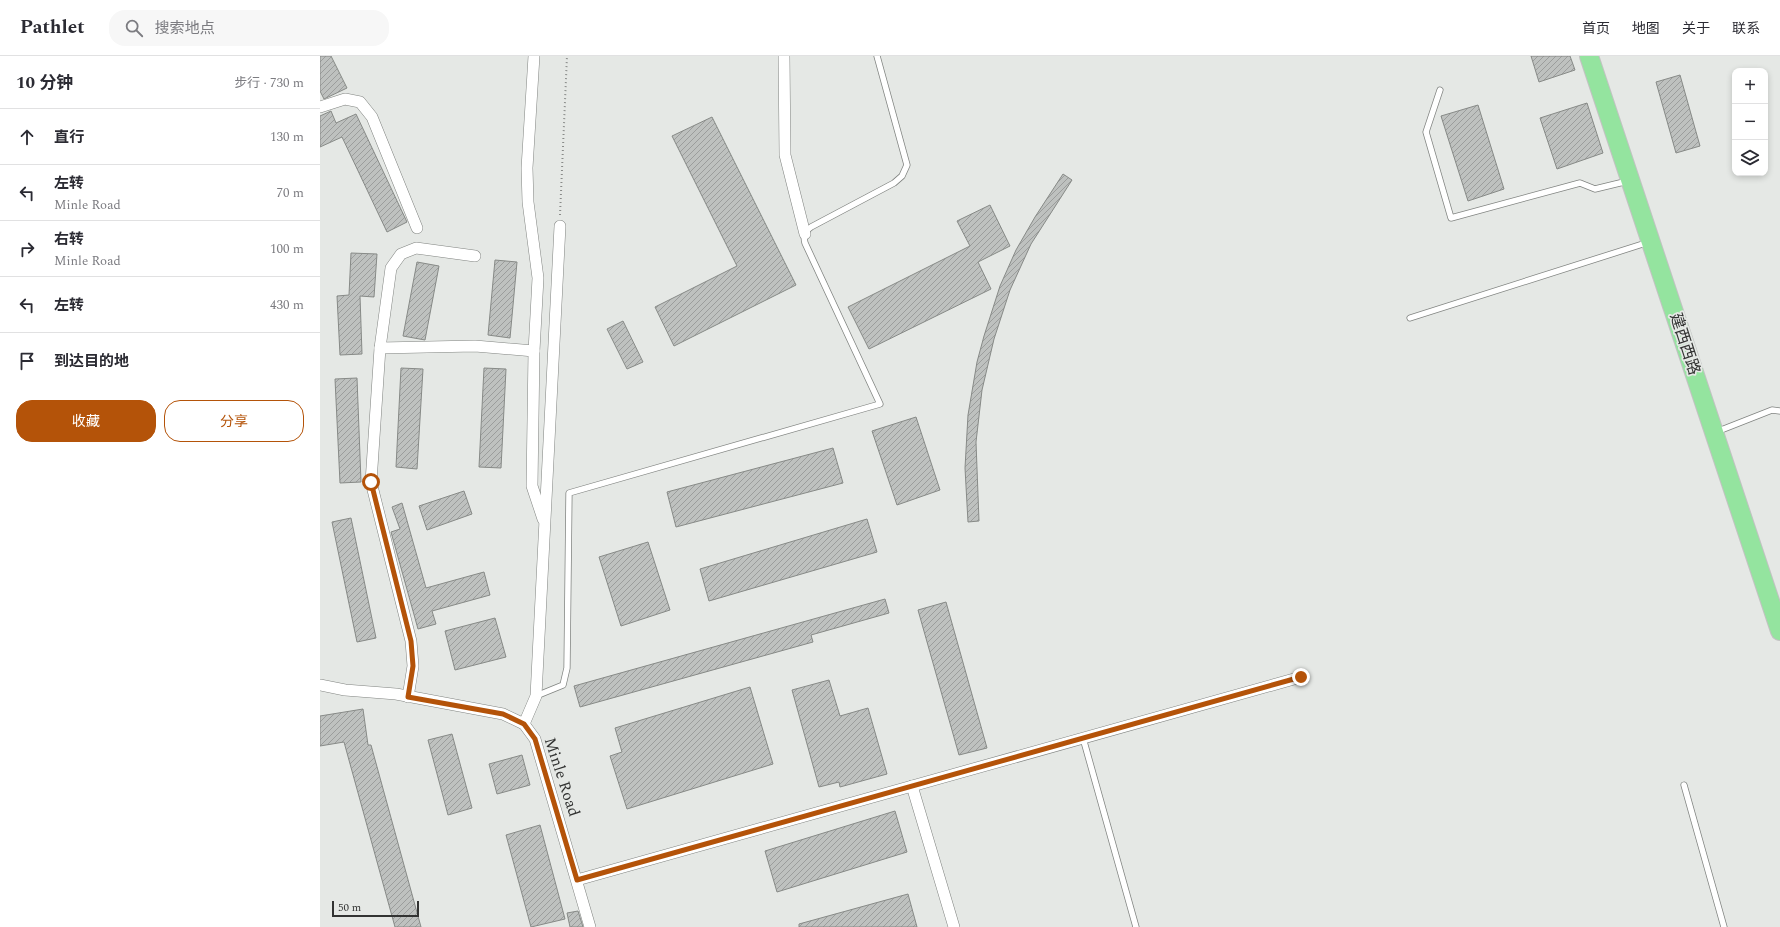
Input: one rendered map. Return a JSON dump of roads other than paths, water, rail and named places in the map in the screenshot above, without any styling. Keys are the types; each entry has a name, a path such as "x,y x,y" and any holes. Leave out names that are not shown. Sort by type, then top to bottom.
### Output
{"highway":[{"name":"建西西路","path":"1589,56 1780,631"}],"street":[{"path":"534,56 527,168 528,202 538,278 534,351 532,486 545,527"},
{"path":"784,56 785,155 805,234"},
{"path":"320,107 344,99 360,102 372,117 417,228"},
{"path":"524,724 536,696 560,226"},
{"path":"408,697 413,666 411,641 371,482 380,348 391,268 401,254 416,248 475,256"},
{"path":"380,348 475,346 534,351"},
{"path":"577,880 1301,677"},
{"name":"Minle Road","path":"320,685 345,690 408,697 503,714 524,724 535,739 590,927"},
{"path":"912,786 954,927"}],"lane":[{"path":"536,696 562,685 567,668 569,493 880,404 805,243 805,234 811,227 894,183 905,170 907,165 877,56"},
{"path":"1440,90 1426,132 1451,218 1580,183 1595,189 1631,181"},
{"path":"1410,318 1651,241"},
{"path":"1714,433 1772,410 1780,411"},
{"path":"1084,738 1136,927"},
{"path":"1684,785 1724,927"}]}
